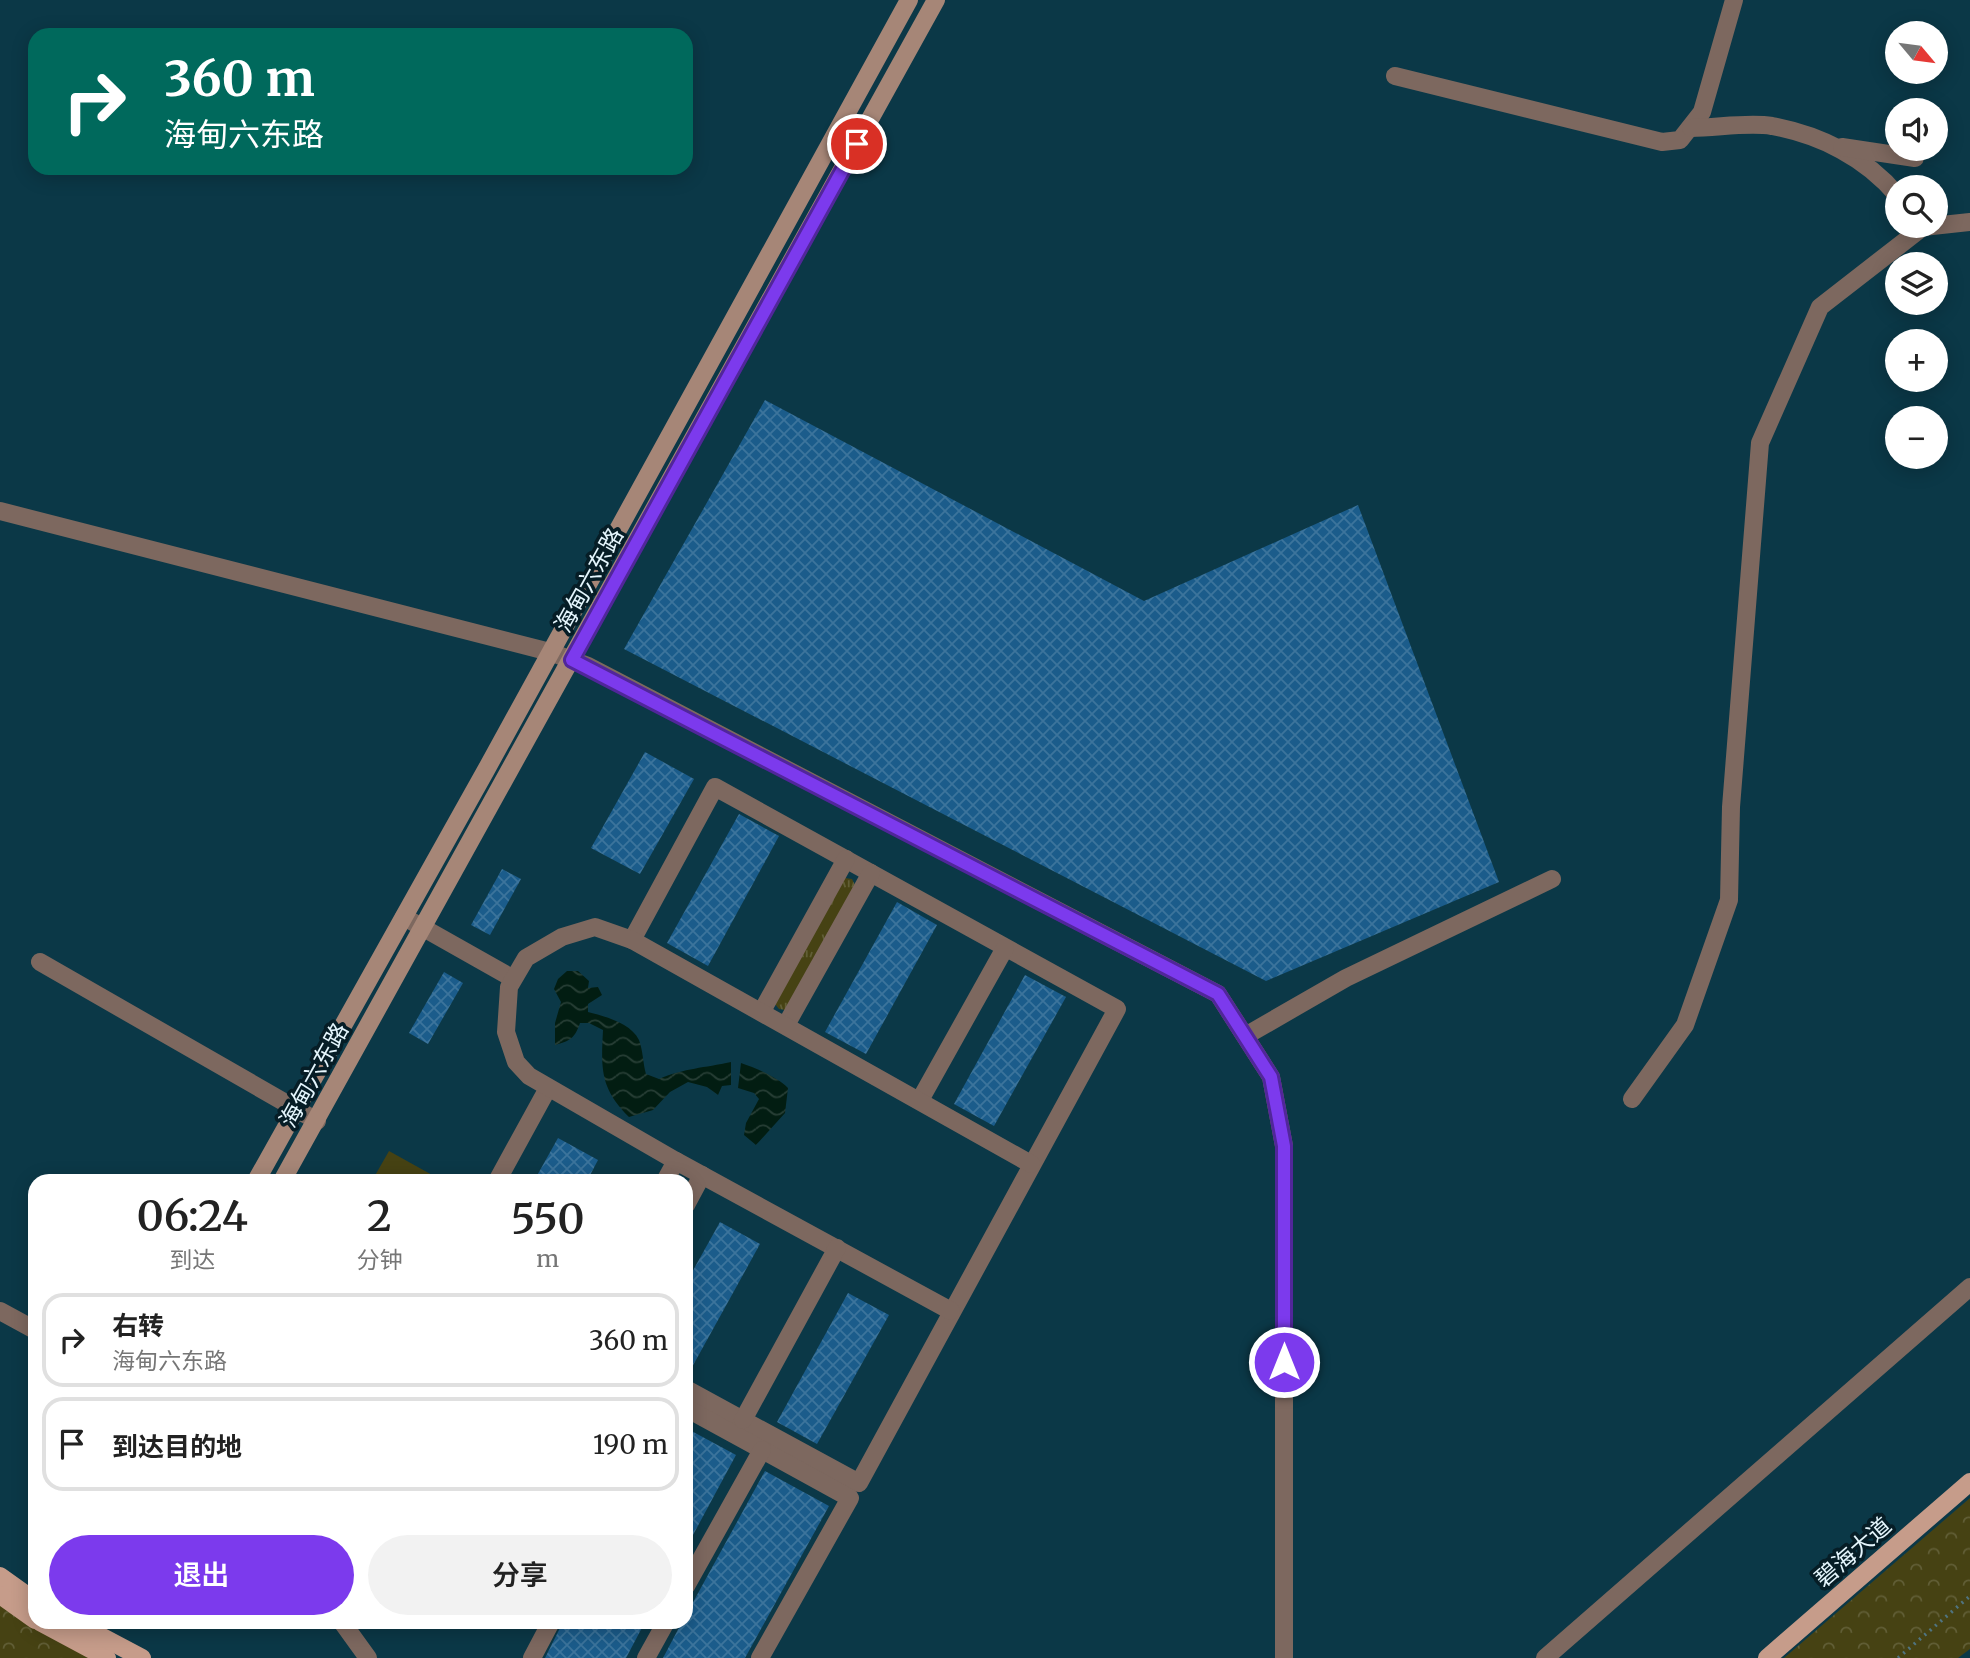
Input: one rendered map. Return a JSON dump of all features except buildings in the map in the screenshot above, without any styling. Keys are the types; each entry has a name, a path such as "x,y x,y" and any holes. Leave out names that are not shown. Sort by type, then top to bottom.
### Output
{"main road":[{"name":"海甸六东路","path":"260,1174 909,0"},
{"name":"海甸六东路","path":"286,1174 936,0"},
{"name":"碧海大道","path":"1767,1658 1970,1482"},
{"name":"碧海大道","path":"1783,1658 1970,1497"},
{"path":"0,1576 28,1600"},
{"path":"0,1595 28,1602"},
{"path":"53,1629 107,1658"},
{"path":"87,1629 142,1658"}],"street":[{"path":"1395,76 1662,142 1680,140 1702,112 1734,0"},
{"path":"1691,128 1771,126 1839,147 1885,154"},
{"path":"1839,147 1885,181"},
{"path":"1948,224 1970,222"},
{"path":"1632,1099 1685,1026 1729,900 1731,807 1760,443 1820,307 1908,238"},
{"path":"0,511 550,652 572,660 1218,994 1247,1035 1271,1077 1284,1146 1284,1658"},
{"path":"632,940 715,787 1117,1009 760,1658"},
{"path":"762,1011 846,859"},
{"path":"786,1025 871,873"},
{"path":"1247,1035 1346,978 1552,879"},
{"path":"404,917 512,978"},
{"path":"951,1311 676,1161 528,1076 516,1062 506,1031 512,978 526,958 562,937 595,927 632,940 1031,1164"},
{"path":"920,1100 1005,948"},
{"path":"40,962 317,1121"},
{"path":"501,1174 548,1088"},
{"path":"669,1174 676,1161"},
{"path":"693,1192 702,1175"},
{"path":"743,1420 837,1248"},
{"path":"1545,1658 1970,1287"},
{"path":"0,1311 28,1326"},
{"path":"693,1393 743,1420 854,1490"},
{"path":"693,1412 762,1450 854,1490"},
{"path":"693,1573 762,1450"},
{"path":"347,1629 368,1658"},
{"path":"532,1658 547,1629"},
{"path":"646,1658 662,1629"}],"path":[{"path":"1898,1658 1970,1596"}],"green space":[{"path":"845,878 852,879 855,885 785,1010 779,1009 775,1004"},
{"path":"389,1151 430,1174 376,1174"},
{"path":"1970,1498 1970,1649 1958,1658 1784,1658"},
{"path":"0,1598 28,1614 28,1629 56,1629 108,1658 0,1658"}],"water":[{"path":"567,971 578,971 589,981 588,988 598,987 602,995 588,1004 588,1012 617,1021 635,1034 639,1040 646,1074 659,1079 686,1070 731,1062 731,1085 722,1086 718,1095 707,1087 688,1082 670,1092 653,1110 629,1117 612,1097 604,1077 603,1030 589,1023 580,1023 571,1038 555,1045 555,1023 561,1002 554,989 558,979"},
{"path":"741,1063 760,1070 788,1088 785,1113 756,1145 744,1135 746,1123 759,1099 754,1093 738,1088"}],"route":[{"path":"857,144 572,660 1218,994 1247,1035 1271,1077 1284,1146 1284,1362"}]}
